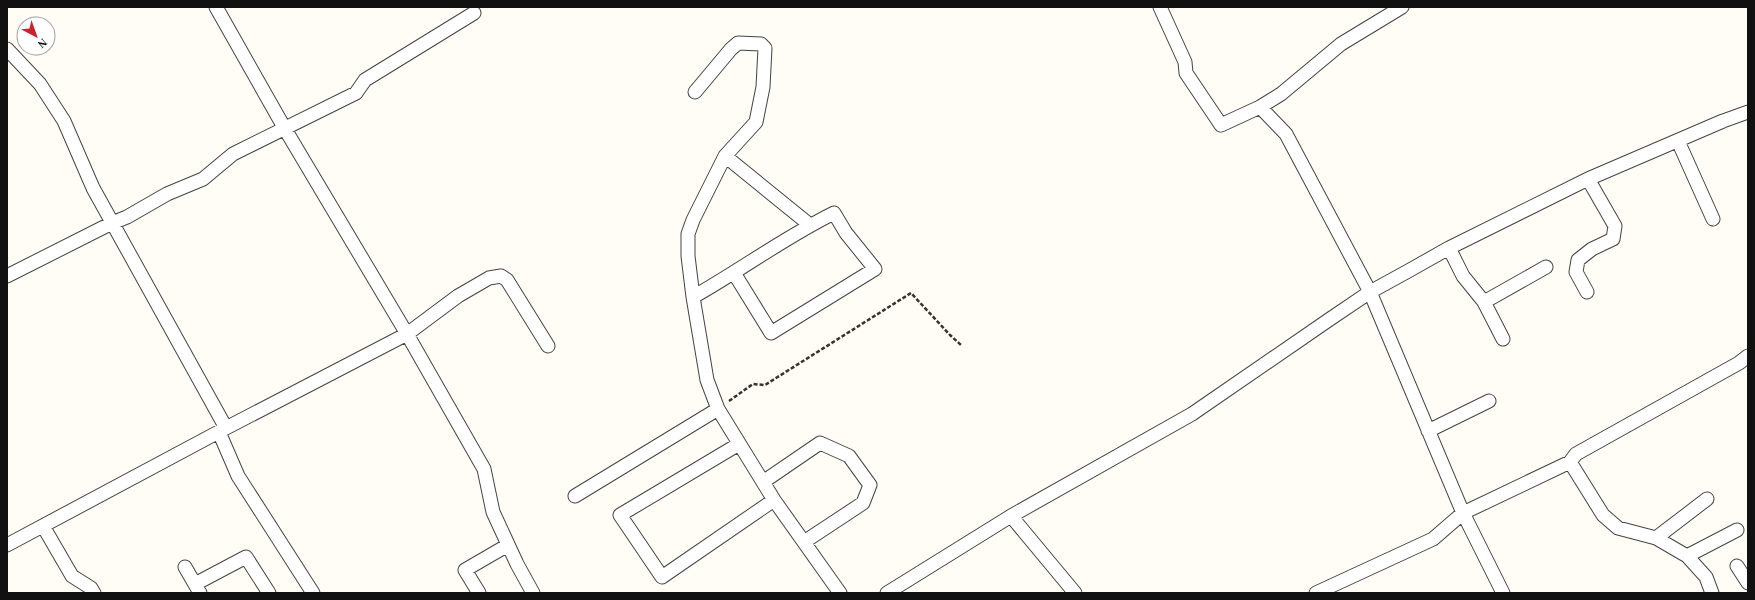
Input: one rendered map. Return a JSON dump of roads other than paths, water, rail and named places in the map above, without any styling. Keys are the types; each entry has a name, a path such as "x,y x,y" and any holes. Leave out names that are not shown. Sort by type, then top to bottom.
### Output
{"street":[{"path":"216,7 285,129 407,334 484,469 493,512 533,593"},
{"path":"1160,7 1185,62 1186,73 1221,124 1260,107 1281,94 1341,44 1402,7"},
{"path":"7,276 112,223 128,218 167,194 203,179 233,154 356,93 365,80 474,13"},
{"path":"695,92 731,49 738,43 761,44 766,48 763,88 756,122 725,156 693,220 688,234 688,256 693,297 707,380 718,409 774,500 840,593"},
{"path":"7,49 40,84 64,121 93,188 222,430 238,476 313,593"},
{"path":"1260,107 1286,134 1370,292 1462,513 1503,593"},
{"path":"887,593 1011,516 1192,414 1370,292 1449,248 1588,179 1723,121 1748,112"},
{"path":"1678,141 1713,219"},
{"path":"725,156 810,224"},
{"path":"1587,292 1576,272 1578,260 1592,249 1614,239 1614,226 1588,179"},
{"path":"693,297 734,273 810,224 834,212 846,233 874,269 771,333 734,273"},
{"path":"1449,248 1463,276 1484,302 1503,339"},
{"path":"1484,302 1546,268"},
{"path":"7,545 222,430 407,334 458,296 488,278 501,276 508,280 548,346"},
{"path":"1316,593 1433,539 1462,513 1570,462 1576,454 1740,363 1748,356"},
{"path":"1428,431 1489,401"},
{"path":"575,496 718,409"},
{"path":"763,482 820,443 849,456 870,485 863,503 804,542"},
{"path":"739,444 620,515 662,577 774,500"},
{"path":"1570,462 1603,515 1618,528 1656,538 1686,556 1706,577 1712,593"},
{"path":"1656,538 1707,499"},
{"path":"1011,516 1075,593"},
{"path":"43,526 72,576 90,588 94,593"},
{"path":"1686,556 1737,530"},
{"path":"479,593 465,570 508,545"},
{"path":"185,567 197,589 246,558 269,593"},
{"path":"1737,566 1748,583"}]}
